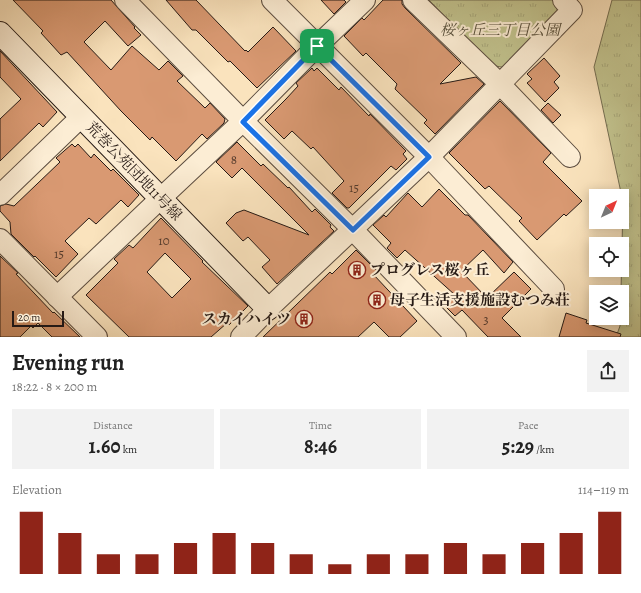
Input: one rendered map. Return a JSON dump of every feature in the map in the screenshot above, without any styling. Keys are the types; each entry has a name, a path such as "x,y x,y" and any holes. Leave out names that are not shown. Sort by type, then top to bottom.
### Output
{"street":[{"path":"125,0 243,122 353,230 456,337"},
{"path":"272,0 429,157 554,289"},
{"path":"57,297 160,198 243,122 317,46 365,0"},
{"path":"414,0 500,84 570,157"},
{"path":"241,337 268,309 429,157 572,10 563,0"},
{"name":"荒巻公苑団地11号線","path":"0,33 268,309"},
{"path":"0,195 81,117"},
{"path":"0,239 97,337"}],"green space":[{"name":"桜ヶ丘三丁目公園","path":"429,0 553,0 556,4 558,14 507,68 490,65"},
{"path":"612,0 641,0 641,337 616,337 620,325 629,325 629,285 621,285 621,277 629,277 629,237 622,237 622,229 629,229 629,189 620,189 594,67"}],"building":[{"path":"13,0 111,0 141,35 128,46 105,21 84,42 111,70 132,46 159,70 168,61 183,76 177,81 205,108 210,103 225,119 224,123 207,139 202,134 176,161 152,137 150,140 121,111 67,52 61,55 41,33 43,31"},
{"path":"166,0 196,0 245,51 246,50 248,52 273,27 296,51 257,88 196,30 192,30"},
{"path":"321,0 344,0 346,2 334,14"},
{"path":"383,0 402,0 402,4 405,8 461,63 440,84 476,77 484,84 435,134 424,123 427,120 395,89 397,84 366,53 363,56 344,36 362,18 364,20"},
{"path":"0,51 57,112 43,127 39,123 0,161 0,119 21,99 0,77"},
{"path":"544,58 560,76 554,82 559,88 545,102 527,83 532,79 527,74"},
{"path":"312,68 314,71 317,68 339,90 341,87 406,151 403,154 407,159 396,170 391,166 349,208 347,208 332,193 344,181 313,147 311,149 292,131 284,139 265,120 298,86 296,83"},
{"path":"500,101 551,153 543,162 582,201 566,216 564,214 537,240 519,221 522,218 489,186 485,189 449,153"},
{"path":"548,103 561,115 553,123 541,110"},
{"path":"237,142 261,166 263,164 288,188 289,187 312,212 315,209 331,225 330,227 334,231 277,284 262,267 270,260 248,237 243,241 226,223 236,213 244,210 309,235 242,168 232,178 216,162"},
{"path":"72,144 75,147 78,144 91,158 94,154 111,171 113,169 139,195 128,207 121,200 96,224 89,218 65,241 78,254 56,277 11,234 10,222 0,211 0,206 6,204 14,206 60,162 56,158"},
{"path":"439,189 465,215 468,215 513,262 504,273 483,250 461,271 487,298 514,272 531,289 502,318 521,337 488,337 462,310 455,316 444,305 455,295 405,250 397,258 387,248 391,243 373,225 384,215 386,217 408,193 422,207"},
{"path":"161,218 203,261 202,262 248,306 229,325 227,323 211,337 129,337 86,295 118,263 114,259 129,245 133,248","holes":["165,253 191,279 172,298 147,272"]},
{"path":"356,250 377,271 373,274 417,321 400,337 389,337 374,322 358,337 263,337 330,272 332,274"},
{"path":"0,256 18,273 16,274 53,313 54,312 80,337 52,337 38,323 33,328 31,326 20,337 0,337"},
{"path":"566,313 587,320 586,323 589,325 621,334 620,337 559,337"}],"place":[{"name":"プログレス桜ヶ丘","path":"357,270"},
{"name":"母子生活支援施設むつみ荘","path":"377,300"},
{"name":"スカイハイツ","path":"304,319"}],"route":[{"path":"317,46 429,157 353,230 243,122 317,46"}]}
